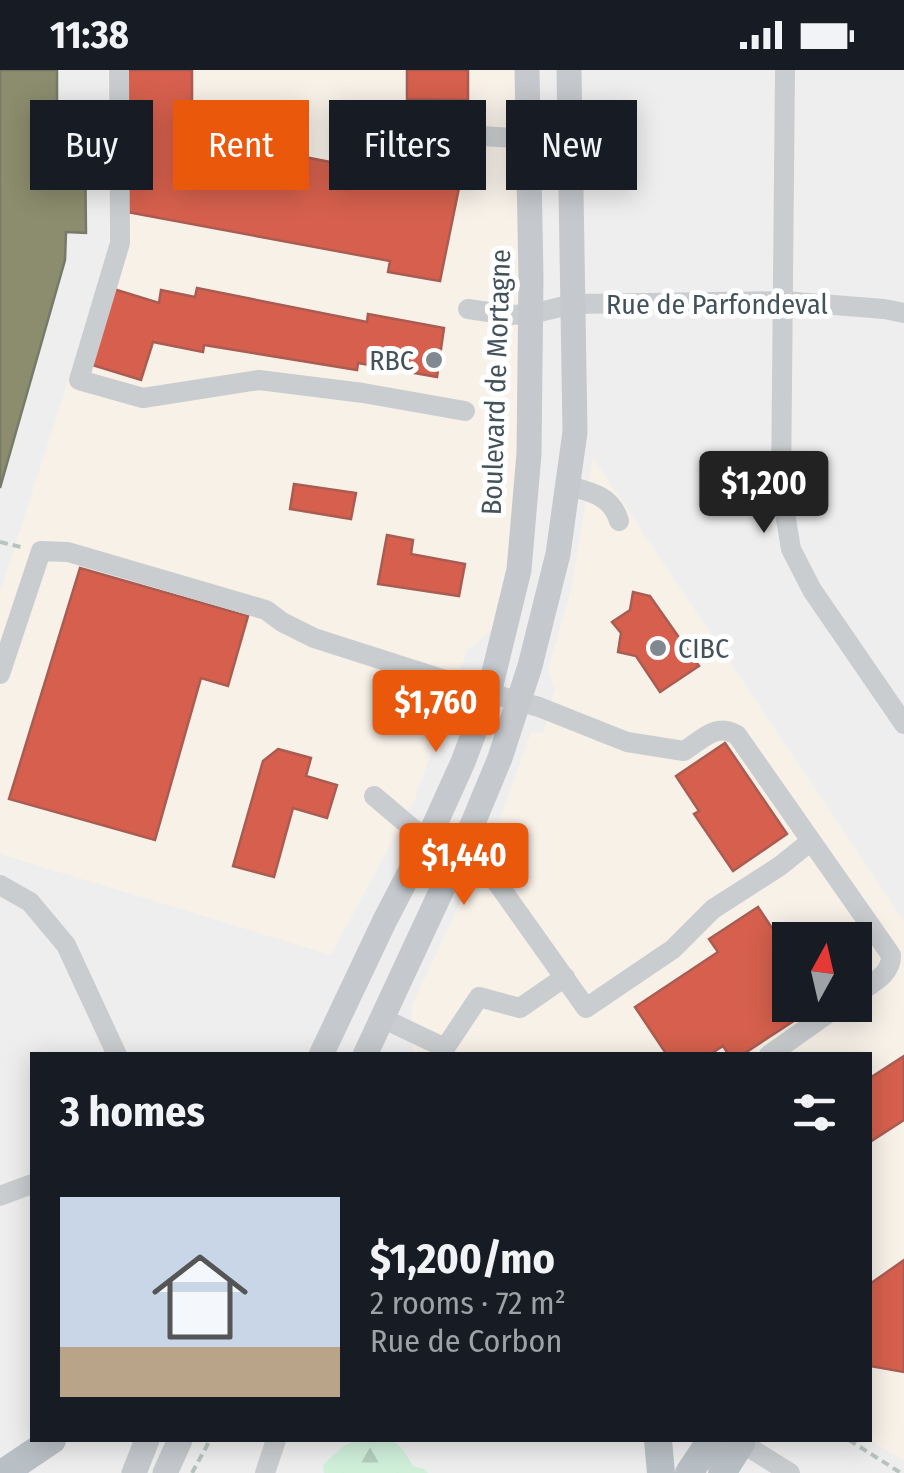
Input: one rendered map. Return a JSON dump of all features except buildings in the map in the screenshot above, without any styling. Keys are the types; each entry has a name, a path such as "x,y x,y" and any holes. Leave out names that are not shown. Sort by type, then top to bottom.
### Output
{"highway":[{"path":"3,1473 49,1442"},
{"path":"658,1442 662,1473"},
{"path":"690,1473 710,1442"},
{"path":"722,1473 738,1442"}],"main road":[{"name":"Boulevard de Mortagne","path":"528,70 528,100"},
{"path":"366,1052 500,758 520,701 558,554 575,432 570,70"},
{"name":"Boulevard de Mortagne","path":"323,1052 463,762 488,693 519,570 529,454 529,190"},
{"path":"134,1473 147,1442"},
{"path":"165,1473 179,1442"}],"street":[{"path":"119,70 120,244 79,380 143,398 260,380 465,411"},
{"path":"785,70 781,489 791,549 812,590 904,724"},
{"name":"Rue de Parfondeval","path":"468,309 510,315 573,304 784,301 904,314"},
{"path":"569,486 601,495 616,510 619,521"},
{"path":"0,674 41,552 68,552 266,610 314,638 520,701 627,742 684,752 718,729 728,729 737,735 868,922"},
{"path":"374,796 408,826 482,868 495,880 586,1008 672,949 714,909 811,841"},
{"path":"0,885 30,902 66,945 117,1052"},
{"path":"872,927 891,954 891,967 872,982"},
{"path":"382,1018 445,1048 479,997 520,1008 565,977"},
{"path":"773,1052 816,1022"},
{"path":"0,1196 30,1185"},
{"path":"265,1473 275,1442"},
{"path":"741,1442 790,1473"}],"path":[{"path":"192,1473 209,1442"},
{"path":"852,1442 902,1473"}],"shaded area":[{"path":"108,70 522,70 522,100 506,100 506,190 521,190 520,379 511,540 494,628 467,651 415,799 331,955 0,854 0,592 109,254 109,190 153,190 153,100 108,100"},
{"path":"593,458 904,921 904,1461 872,1441 872,1052 413,1052 412,1005 499,821 531,732 543,733 555,688 548,670 571,590"}],"green space":[{"path":"352,1442 394,1442 413,1466 428,1473 324,1473 323,1465"}],"place":[{"name":"RBC","path":"434,360"},
{"name":"CIBC","path":"658,648"}]}
